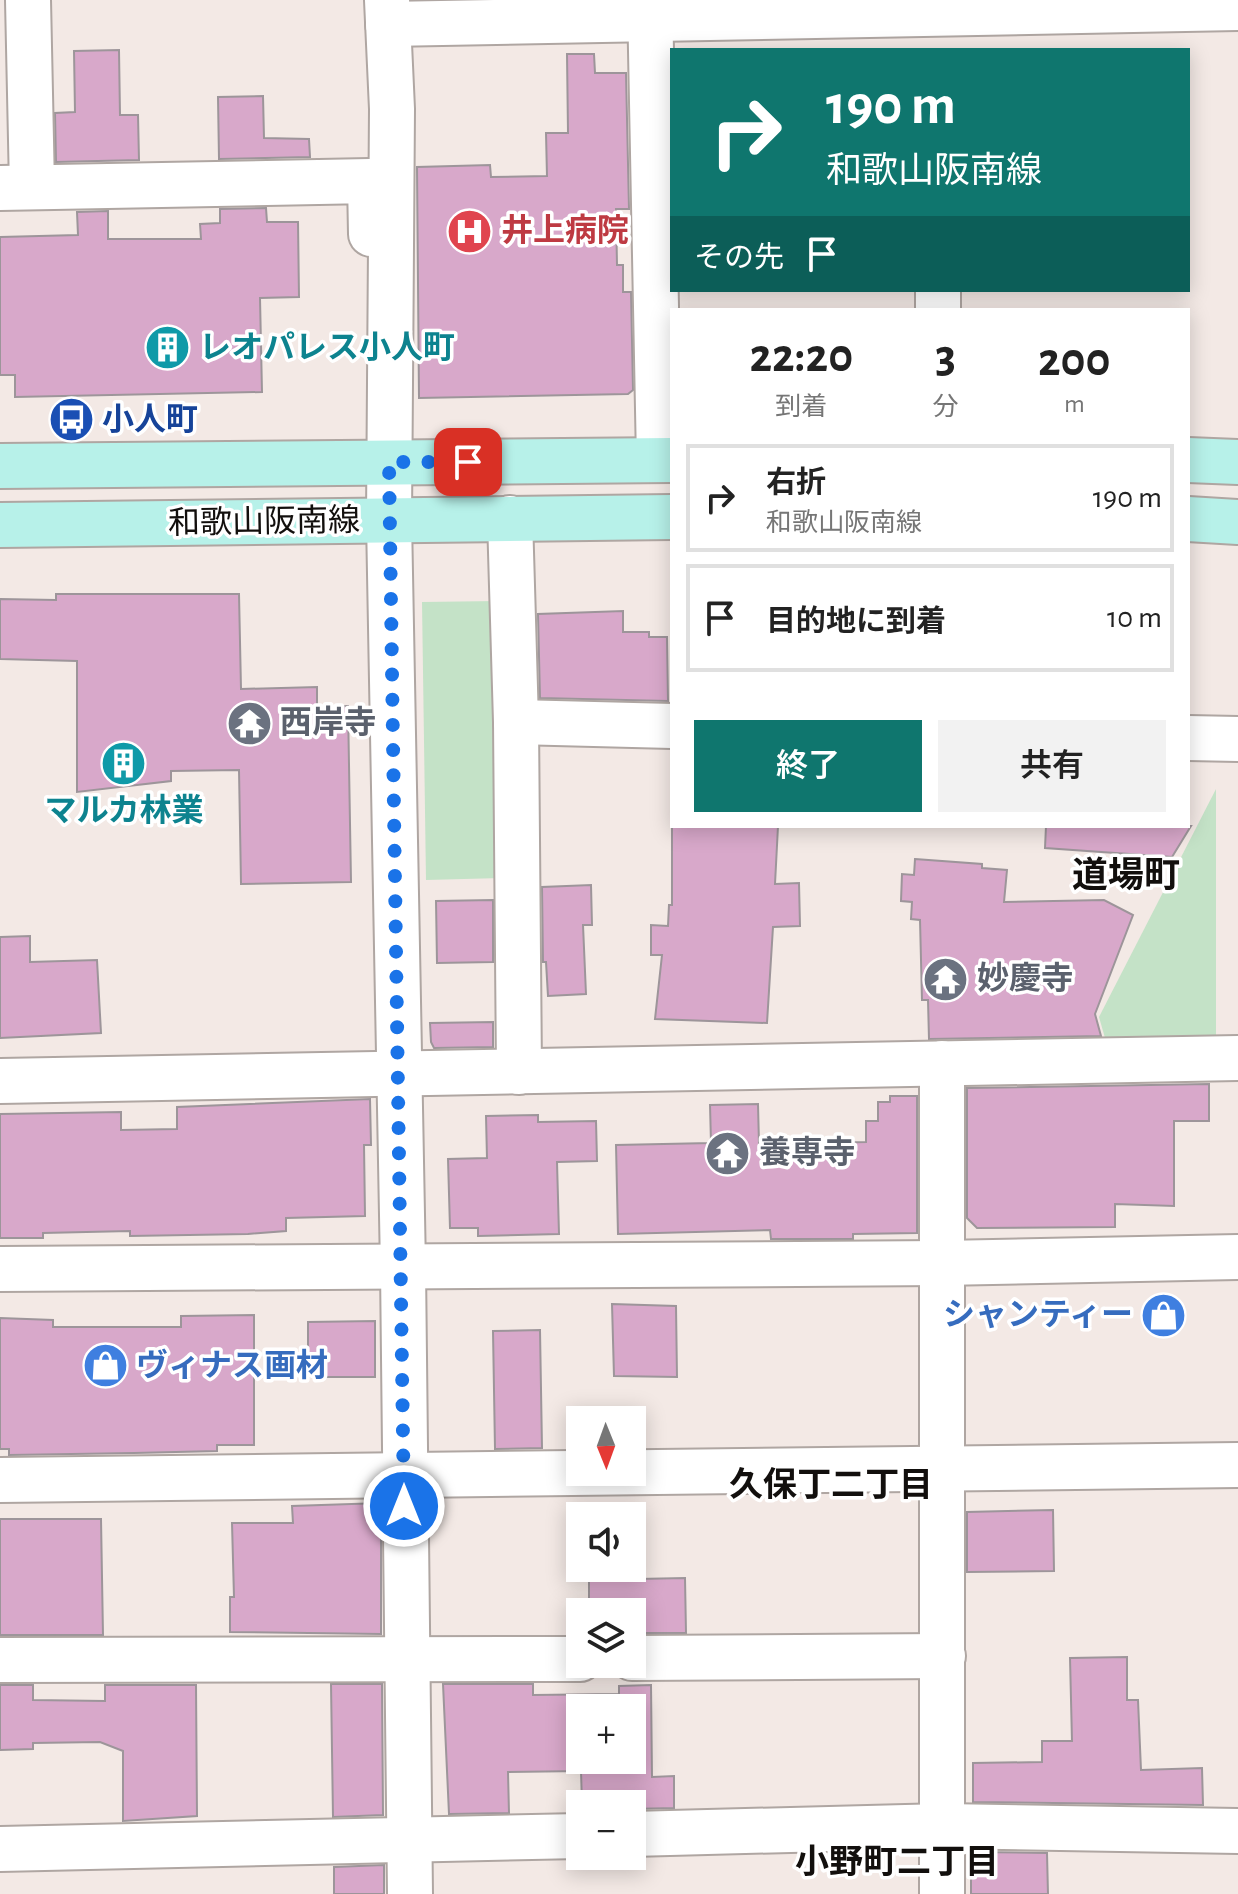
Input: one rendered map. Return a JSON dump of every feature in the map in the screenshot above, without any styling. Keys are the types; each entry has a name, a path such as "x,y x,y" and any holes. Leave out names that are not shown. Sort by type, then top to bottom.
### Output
{"main road":[{"name":"和歌山阪南線","path":"0,466 665,460"},
{"path":"1190,460 1238,462"},
{"name":"和歌山阪南線","path":"0,525 670,517"},
{"path":"1190,519 1238,522"}],"street":[{"path":"28,0 16,187 370,181 371,272 391,324"},
{"path":"410,1894 403,1268 389,520 392,109 388,12 650,10 936,21 1238,8"},
{"path":"650,10 665,460"},
{"path":"510,518 516,722 519,1072"},
{"path":"516,722 670,726"},
{"path":"1190,738 1238,739"},
{"path":"0,1081 1238,1058"},
{"path":"942,1063 942,1894"},
{"path":"0,1269 942,1263 1238,1257"},
{"path":"0,1480 1238,1465"},
{"path":"646,1658 943,1656"},
{"path":"0,1660 566,1659"},
{"path":"646,1834 944,1826 1238,1831"},
{"path":"0,1849 566,1836"}],"green space":[{"path":"498,601 502,878 426,880 422,602"},
{"path":"1216,789 1216,1036 1105,1038 1099,1017"}],"building":[{"path":"119,50 120,115 138,115 139,160 56,162 55,113 75,112 74,51"},
{"name":"井上病院","path":"567,54 594,54 595,73 626,73 629,209 616,209 617,265 623,265 623,292 631,292 633,390 628,394 419,398 417,167 490,165 491,177 547,176 546,133 568,133"},
{"path":"263,96 264,138 309,139 310,157 219,159 218,97"},
{"path":"266,208 267,222 298,222 299,297 260,298 262,392 15,397 15,375 0,375 0,237 78,235 77,212 108,211 108,239 201,239 200,224 220,223 220,209"},
{"path":"56,594 239,594 241,689 317,687 317,707 348,706 351,882 241,884 239,770 171,771 171,781 77,792 77,661 0,659 0,599 56,600"},
{"path":"623,611 623,632 649,632 649,637 667,637 668,701 540,698 538,614"},
{"path":"672,828 778,828 775,884 799,883 800,926 773,927 767,1023 655,1019 662,955 651,955 651,925 668,926 669,905 672,905"},
{"path":"1046,828 1190,828 1172,857 1045,848"},
{"path":"915,859 982,864 982,868 1007,870 1004,902 1104,900 1133,915 1095,1014 1101,1036 929,1039 928,1000 922,1000 920,920 911,919 912,902 901,901 902,874 914,875"},
{"path":"591,885 592,925 583,925 586,994 548,996 546,962 543,962 542,887"},
{"path":"493,900 493,962 437,963 436,901"},
{"path":"30,936 30,962 97,960 101,1033 0,1038 0,937"},
{"path":"493,1022 493,1047 434,1048 431,1042 430,1023"},
{"path":"1209,1084 1209,1121 1174,1121 1174,1206 1115,1204 1115,1227 977,1228 967,1218 967,1088"},
{"path":"890,1096 917,1096 917,1233 853,1234 853,1239 771,1239 770,1230 618,1234 616,1145 711,1143 710,1105 758,1104 759,1144 866,1142 866,1121 878,1121 878,1102 890,1102"},
{"path":"370,1099 371,1145 364,1145 365,1216 286,1218 286,1231 248,1234 130,1236 130,1231 43,1233 43,1238 0,1238 0,1114 121,1112 121,1130 177,1129 177,1107"},
{"path":"538,1115 538,1122 596,1121 597,1161 557,1162 559,1234 478,1236 478,1228 450,1228 448,1159 487,1158 486,1116"},
{"path":"612,1304 676,1306 677,1377 614,1376"},
{"path":"254,1315 254,1445 217,1445 217,1451 9,1455 9,1449 0,1449 0,1318 53,1320 53,1327 181,1327 181,1316"},
{"path":"375,1321 375,1377 308,1377 308,1322"},
{"path":"540,1330 542,1448 495,1449 493,1331"},
{"path":"381,1503 381,1634 230,1632 230,1597 234,1597 232,1523 293,1523 292,1506"},
{"path":"1053,1510 1054,1571 967,1572 967,1512"},
{"path":"0,1519 101,1519 103,1635 0,1635"},
{"path":"685,1578 686,1633 646,1633 646,1598 589,1598 589,1582 646,1582 646,1579"},
{"path":"1127,1657 1127,1700 1138,1700 1141,1770 1202,1768 1203,1805 973,1802 973,1763 1042,1762 1042,1741 1072,1741 1070,1658"},
{"path":"331,1684 382,1684 383,1815 333,1817"},
{"path":"443,1684 533,1684 533,1695 566,1695 566,1771 508,1772 509,1813 449,1814"},
{"path":"0,1685 33,1685 33,1700 105,1701 105,1685 196,1685 197,1816 123,1821 123,1751 100,1742 33,1743 33,1749 0,1750"},
{"path":"651,1685 652,1777 674,1776 674,1808 646,1809 646,1790 582,1790 581,1774 646,1774 646,1694 619,1694 619,1686"},
{"path":"974,1852 1047,1853 1048,1894 971,1894 971,1858 974,1858"},
{"path":"384,1865 384,1894 334,1894 334,1867"}],"place":[{"name":"井上病院","path":"470,231"},
{"name":"レオパレス小人町","path":"168,348"},
{"name":"小人町","path":"71,420"},
{"name":"西岸寺","path":"249,723"},
{"name":"マルカ林業","path":"124,764"},
{"name":"妙慶寺","path":"946,979"},
{"name":"養専寺","path":"728,1153"},
{"name":"シャンティー","path":"1164,1315"},
{"name":"ヴィナス画材","path":"105,1366"}],"district":[{"name":"道場町","path":"1126,876"},
{"name":"久保丁二丁目","path":"831,1486"},
{"name":"小野町二丁目","path":"897,1863"}],"route":[{"path":"404,1506 403,1268 389,462 468,462"}]}
